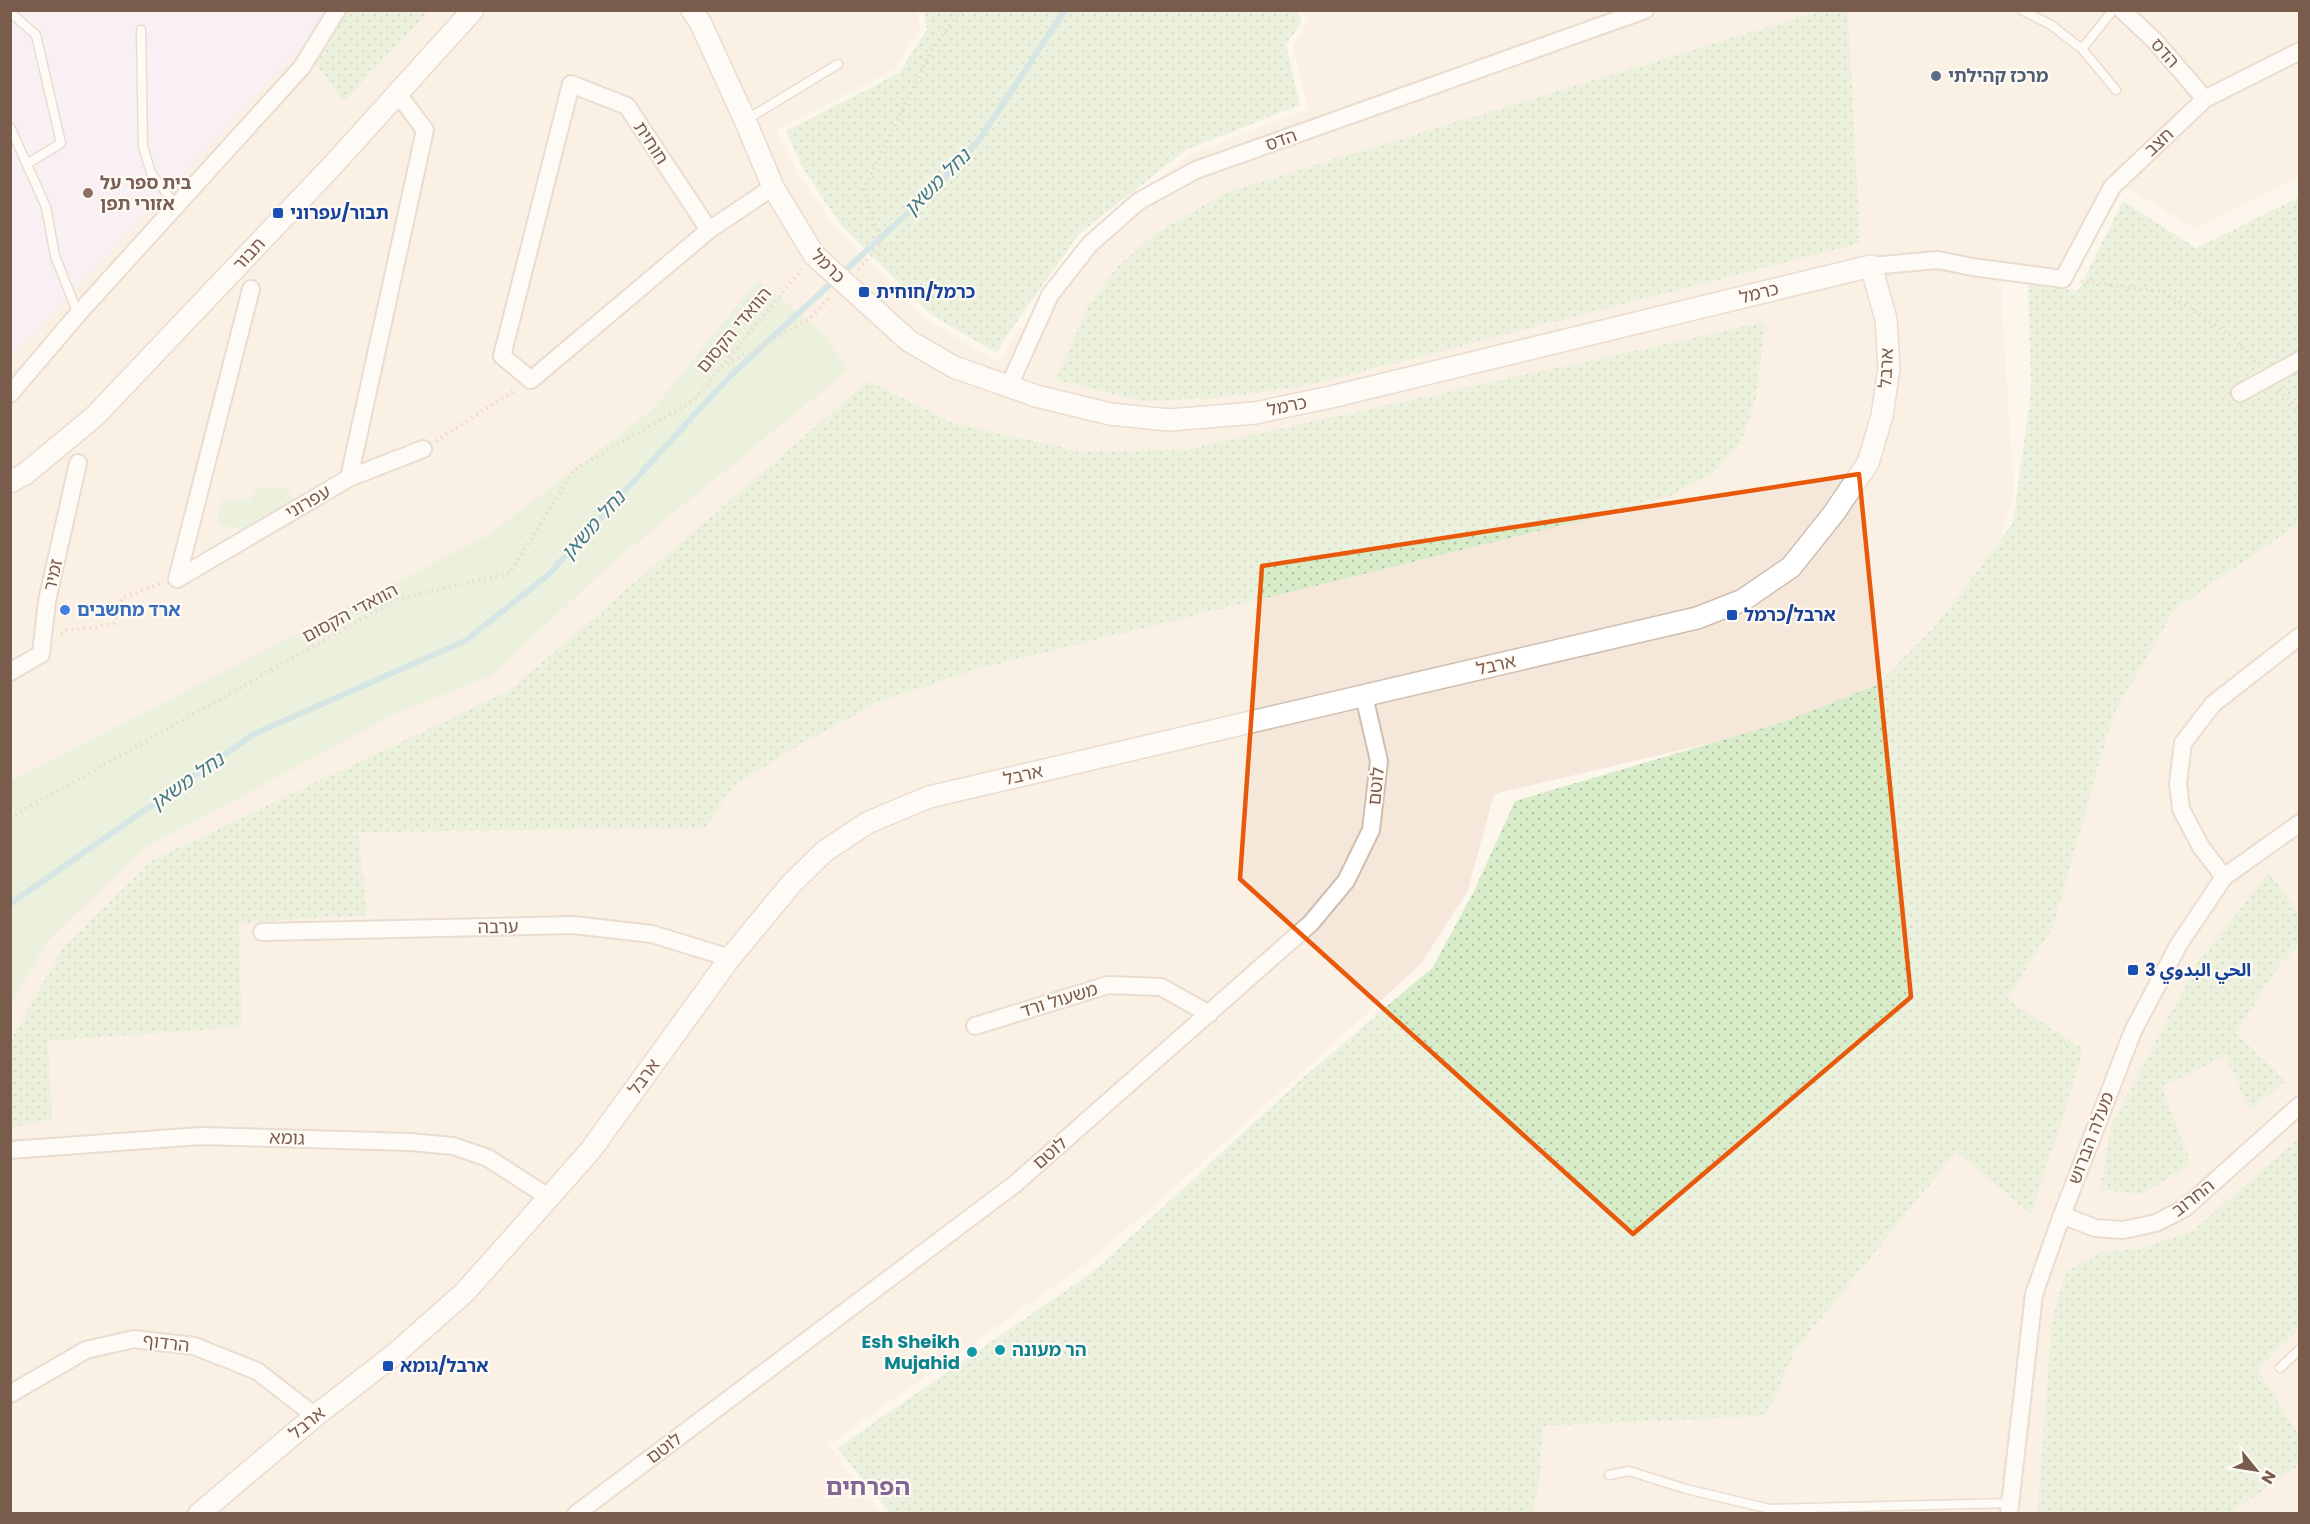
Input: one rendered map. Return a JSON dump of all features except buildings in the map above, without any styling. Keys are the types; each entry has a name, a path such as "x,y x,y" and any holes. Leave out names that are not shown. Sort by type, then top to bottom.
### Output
{"street":[{"path":"10,394 78,314 302,67 337,10"},
{"name":"תבור","path":"10,482 25,474 95,416 398,94 473,10"},
{"name":"כרמל","path":"692,10 700,22 745,120 772,187 814,255 909,341 954,367 1036,396 1110,414 1169,420 1255,413 1331,397 1871,266 1938,260 1972,267 2063,279"},
{"name":"הדס","path":"1009,386 1050,295 1090,244 1139,201 1196,170 1645,10"},
{"name":"הדס","path":"2122,10 2155,41 2205,99"},
{"name":"חצב","path":"2063,279 2112,187 2205,99 2300,51"},
{"name":"חוחית","path":"531,380 502,356 571,84 627,106 709,230"},
{"name":"עפרוני","path":"177,579 349,478 425,129 398,94"},
{"path":"531,380 709,230 772,187"},
{"name":"ארבל","path":"199,1514 315,1416 395,1354 465,1292 590,1151 730,958 792,883 825,851 867,823 929,797 1698,618 1743,600 1791,567 1834,513 1868,463 1882,416 1889,368 1886,319 1871,266"},
{"path":"177,579 251,289"},
{"path":"2240,393 2300,360"},
{"path":"349,478 423,449"},
{"name":"זמיר","path":"41,654 48,601 78,463"},
{"path":"2224,877 2201,846 2181,809 2178,783 2183,743 2213,704 2300,636"},
{"path":"10,672 41,654"},
{"name":"לוטם","path":"576,1514 1015,1184 1311,923 1346,881 1371,830 1379,761 1364,696"},
{"name":"מעלה הברוש","path":"2010,1508 2034,1294 2133,1031 2180,944 2224,877 2300,823"},
{"name":"ערבה","path":"262,932 573,925 652,934 730,958"},
{"name":"משעול ורד","path":"975,1026 1108,985 1161,987 1209,1014"},
{"name":"החרוב","path":"2062,1215 2095,1228 2123,1230 2156,1223 2185,1208 2300,1104"},
{"name":"גומא","path":"10,1150 201,1136 410,1142 453,1146 488,1158 550,1197"},
{"name":"הרדוף","path":"10,1394 86,1350 134,1339 194,1346 257,1371 315,1416"}],"lane":[{"path":"2022,10 2051,25 2082,49 2116,90"},
{"path":"2082,49 2113,10"},
{"path":"10,12 36,35 61,143 27,164"},
{"path":"141,30 143,146 152,173 176,206"},
{"path":"745,120 838,64"},
{"path":"10,127 46,207 55,256 78,314"},
{"path":"2280,1368 2300,1349"},
{"path":"1609,1475 1629,1471 1686,1489 1770,1509 2010,1508"}],"path":[{"path":"857,269 881,245 864,188 933,48 961,10"},
{"name":"הוואדי הקסום","path":"10,818 397,599 510,573 574,470 694,400 814,255"},
{"path":"2063,279 2166,292 2235,339 2300,411"},
{"path":"719,369 808,320 831,296"},
{"path":"423,449 531,380"},
{"path":"41,654 66,630 114,623 122,598 177,579"}],"highlighted area":[{"path":"1859,474 1911,997 1633,1234 1240,879 1262,566"}],"shaded area":[{"path":"10,11 917,11 920,28 895,69 777,129 797,172 835,228 926,320 999,362 1084,239 1189,155 1308,109 1293,46 1309,21 1304,11 2299,11 2299,177 2195,228 2125,187 2077,268 2000,278 2014,492 1996,553 1899,677 1813,719 1494,794 1468,890 1421,964 1157,1203 1084,1265 828,1445 881,1513 11,1513"},
{"name":"בית ספר על אזורי תפן","path":"11,11 324,11 296,53 11,356"},
{"path":"2299,524 2299,1513 1532,1514 1538,1489 1544,1426 1766,1416 1795,1351 1956,1152 2031,1214 2007,999 2053,927 2113,716 2174,610"}],"green space":[{"path":"1296,10 1302,21 1286,45 1300,105 1186,150 1079,234 997,353 930,314 840,224 803,169 786,131 899,73 927,29 923,11"},
{"path":"323,11 429,11 344,102 312,59"},
{"path":"1820,11 1848,11 1860,243 1310,385 1217,398 1142,401 1056,380 1088,306 1117,267 1159,231 1227,192"},
{"path":"2299,197 2299,524 2174,610 2113,716 2053,927 2007,999 2083,1049 2031,1214 1956,1152 1795,1351 1766,1416 1544,1426 1538,1490 1532,1513 890,1513 837,1448 1094,1271 1298,1082 1433,967 1474,891 1515,801 1783,722 1877,685 1937,624 2013,523 2031,391 2028,280 2078,291 2123,201 2196,248"},
{"path":"757,280 826,335 847,371 611,564 492,675 397,713 143,849 47,942 11,1005 11,781 488,535 653,409"},
{"path":"1765,322 1756,398 1741,443 1713,473 1672,495 1612,513 985,667 876,703 794,748 733,787 705,828 358,832 367,915 239,923 242,1027 48,1041 52,1119 11,1128 11,1040 63,948 151,861 510,690 868,381 953,423 1084,452 1188,449"},
{"path":"259,487 285,488 297,501 259,531 217,525 222,498 249,500"},
{"path":"2269,873 2299,912 2299,946 2280,964 2236,1033 2286,1081 2250,1110 2225,1056 2162,1087 2191,1164 2142,1194 2100,1190 2111,1126 2197,963"},
{"path":"2299,1138 2299,1329 2258,1369 2299,1436 2299,1465 2230,1513 2037,1513 2052,1321 2066,1272 2100,1252 2139,1249 2194,1230"}],"waterway":[{"name":"נחל משאן","path":"10,904 254,734 465,641 547,576 730,376 937,186 979,140 1065,10"}],"place":[{"name":"מרכז קהילתי","path":"1936,76"},
{"name":"בית ספר על אזורי תפן","path":"88,193"},
{"name":"תבור/עפרוני","path":"278,213"},
{"name":"כרמל/חוחית","path":"864,292"},
{"name":"ארד מחשבים","path":"65,610"},
{"name":"ארבל/כרמל","path":"1732,615"},
{"name":"الحي البدوي 3","path":"2133,970"},
{"name":"הר מעונה","path":"1000,1350"},
{"name":"Esh Sheikh Mujahid","path":"972,1352"},
{"name":"ארבל/גומא","path":"388,1366"}],"district":[{"name":"הפרחים","path":"868,1487"}]}
